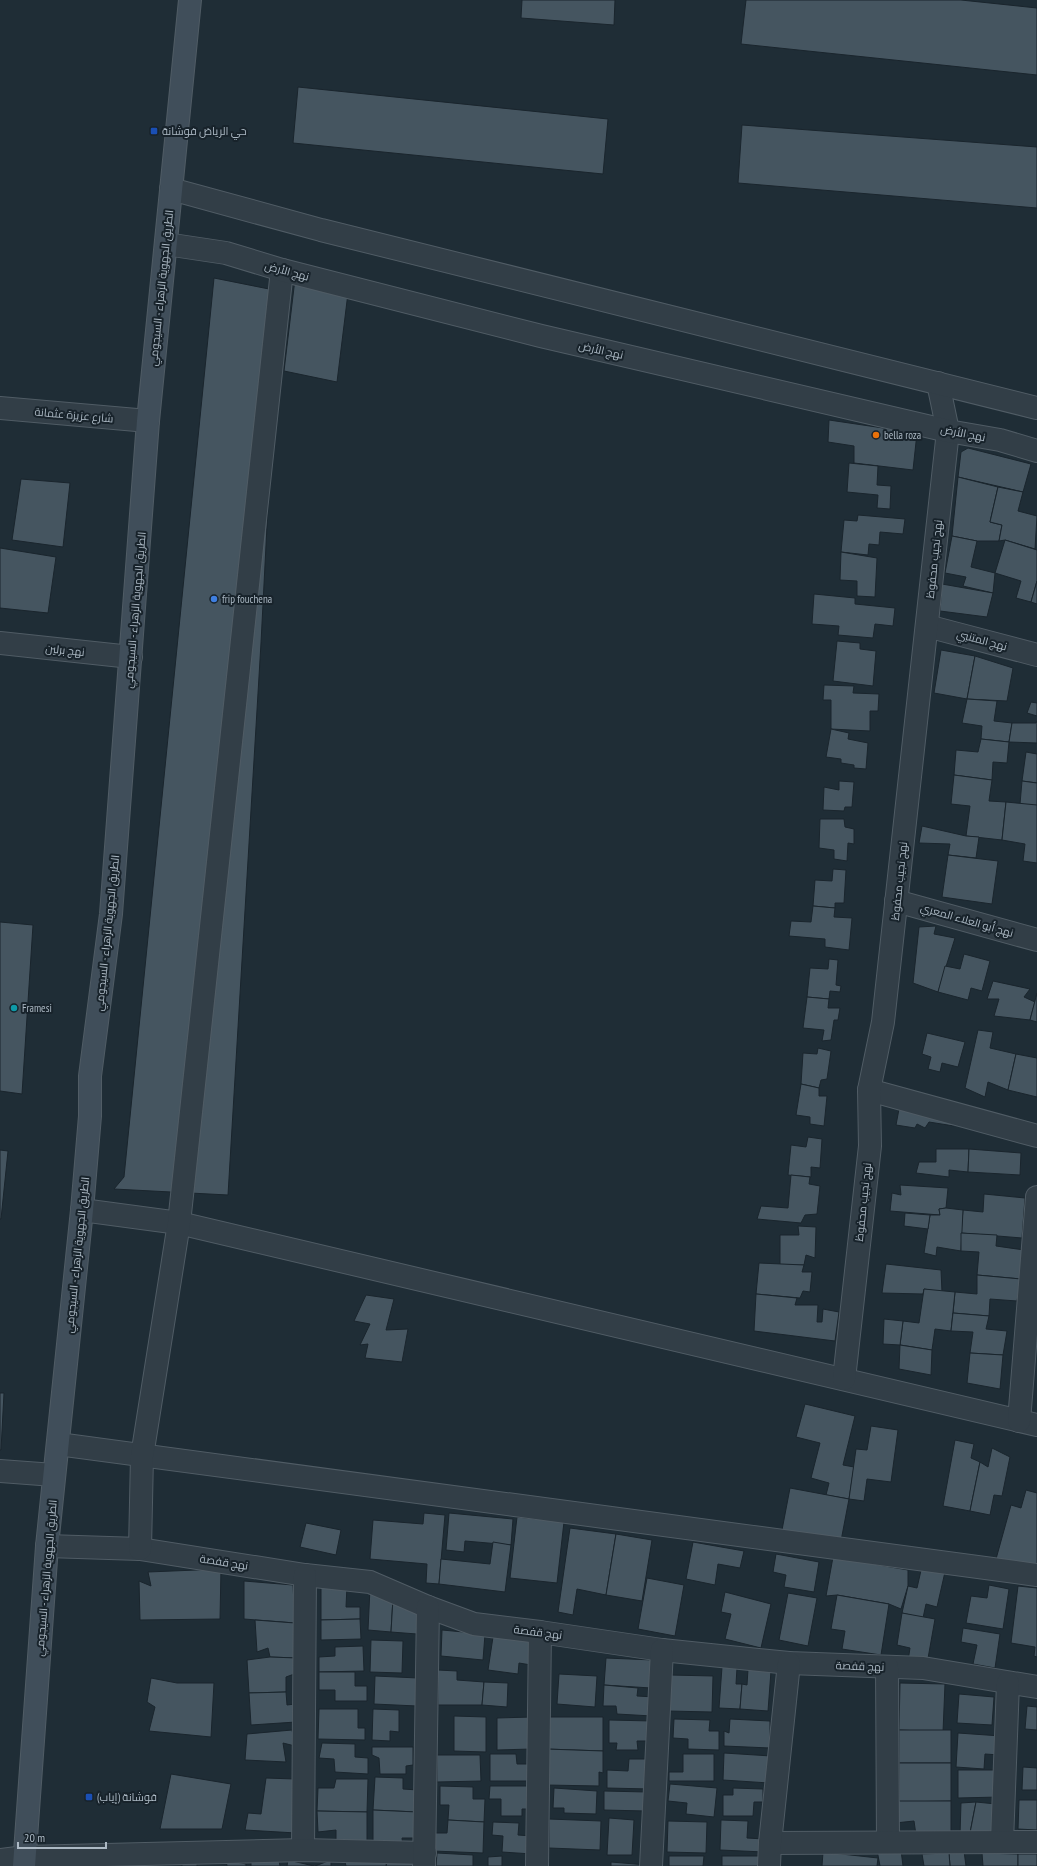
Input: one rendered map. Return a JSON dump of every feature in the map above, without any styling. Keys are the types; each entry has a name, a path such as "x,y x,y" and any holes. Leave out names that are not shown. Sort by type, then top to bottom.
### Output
{"main road":[{"name":"الطريق الجهوية الزهراء - السيجومي","path":"24,1862 47,1546 82,1210 90,1116 90,1076 111,914 148,421 190,0"}],"street":[{"path":"171,189 321,230 1037,408"},
{"name":"نهج الأرض","path":"166,244 226,254 282,270 541,336 948,431 1000,440 1037,451"},
{"path":"140,1550 142,1456 179,1223 282,270"},
{"name":"نهج نجيب محفوظ","path":"844,1379 870,1146 869,1090 883,1022 948,431 938,383"},
{"name":"شارع عزيزة عثمانة","path":"0,408 148,421"},
{"name":"نهج المتنبي","path":"927,626 1037,654"},
{"name":"نهج برلين","path":"0,643 131,657"},
{"name":"نهج أبو العلاء المعري","path":"896,901 1037,940"},
{"path":"869,1090 1037,1136"},
{"path":"82,1210 179,1223 1028,1423 1037,1197"},
{"path":"58,1444 1037,1575"},
{"path":"0,1471 54,1475"},
{"name":"نهج قفصة","path":"47,1546 140,1550 305,1575 370,1582 428,1607 474,1624 662,1650 789,1663 924,1668 1037,1687"},
{"path":"303,1850 305,1575"},
{"path":"0,1860 24,1862 303,1850 424,1860 428,1607"},
{"path":"537,1866 540,1632"},
{"path":"652,1866 662,1650"},
{"path":"770,1866 770,1843 789,1663"},
{"path":"887,1666 888,1842"},
{"path":"1002,1842 1008,1683"},
{"path":"770,1843 1037,1842"}],"building":[{"path":"522,0 615,0 614,25 521,18"},
{"path":"746,0 961,0 1037,8 1037,75 741,44"},
{"path":"298,87 608,119 603,174 293,143"},
{"path":"742,125 1037,147 1037,208 738,183"},
{"path":"214,278 279,291 261,643 228,1195 114,1189 124,1177"},
{"path":"295,279 348,293 337,382 284,371"},
{"path":"829,420 917,433 913,470 854,463 854,446 828,442"},
{"path":"968,448 1031,464 1023,492 958,477 961,452"},
{"path":"849,463 878,466 877,485 891,486 890,509 877,508 878,495 847,492"},
{"path":"958,477 998,487 990,522 1002,525 999,541 977,541 952,536"},
{"path":"21,479 70,483 63,547 12,540"},
{"path":"998,487 1023,492 1018,511 1037,516 1035,549 1005,540 999,541 1002,525 990,522"},
{"path":"858,515 905,519 903,534 880,532 879,545 869,544 868,555 841,552 844,520 857,521"},
{"path":"952,536 977,541 971,567 995,573 993,593 963,586 966,577 945,573"},
{"path":"1005,540 1037,550 1037,581 1031,602 1016,598 1021,581 995,573"},
{"path":"0,548 56,557 48,613 0,608"},
{"path":"841,552 877,558 875,597 857,596 857,581 840,580"},
{"path":"1037,581 1037,604 1031,602"},
{"path":"942,584 993,593 987,617 940,611"},
{"path":"814,594 855,598 855,604 895,608 893,626 875,624 873,638 838,635 839,626 812,624"},
{"path":"837,641 860,643 860,649 876,651 873,686 833,681"},
{"path":"941,650 975,656 967,699 934,693"},
{"path":"975,656 1013,668 1007,701 967,699"},
{"path":"824,685 854,686 853,693 879,694 878,711 870,711 870,731 831,729 831,700 823,700"},
{"path":"967,699 997,701 994,721 1012,723 1009,742 981,739 982,726 962,723"},
{"path":"1031,702 1037,703 1037,716 1027,713"},
{"path":"1037,721 1037,743 1009,742 1012,723 1036,723"},
{"path":"831,729 849,733 848,739 868,743 866,769 854,768 854,765 841,763 841,759 826,757"},
{"path":"981,739 1009,742 1007,763 993,762 992,780 954,775 956,750 978,752"},
{"path":"1026,752 1037,754 1037,783 1022,781"},
{"path":"954,775 992,780 989,801 1006,802 1002,840 966,836 970,806 951,804"},
{"path":"839,781 854,782 852,807 845,807 844,811 823,810 824,787 839,790"},
{"path":"1022,781 1037,783 1037,806 1020,804"},
{"path":"1006,802 1037,805 1037,863 1023,861 1025,844 1002,840"},
{"path":"820,819 844,819 845,827 854,829 854,844 848,843 847,861 834,859 834,850 819,848"},
{"path":"922,826 966,836 979,837 976,858 948,855 950,844 919,843"},
{"path":"948,855 998,861 992,904 942,897"},
{"path":"833,869 846,870 844,903 835,903 835,908 813,906 815,880 832,881"},
{"path":"813,906 835,908 834,917 852,918 849,950 825,947 825,939 789,936 791,921 811,922"},
{"name":"Framesi","path":"0,922 33,925 22,1094 0,1091"},
{"path":"936,926 934,934 955,938 938,992 913,983 919,927"},
{"path":"964,954 990,961 982,991 971,988 968,1000 938,992 945,966 960,969"},
{"path":"829,959 838,960 836,985 841,986 840,992 830,991 829,999 807,997 810,968 828,969"},
{"path":"993,981 1030,989 1024,997 1035,1002 1030,1020 994,1016 999,999 987,999"},
{"path":"1037,993 1037,1022 1030,1020"},
{"path":"807,997 829,999 828,1008 840,1008 838,1020 834,1020 831,1040 822,1041 824,1030 803,1028"},
{"path":"978,1030 993,1032 990,1048 1016,1054 1008,1090 988,1082 985,1097 965,1088"},
{"path":"927,1033 965,1042 958,1067 942,1063 940,1072 928,1069 931,1057 922,1054"},
{"path":"818,1048 831,1051 827,1079 821,1080 819,1088 801,1084 803,1053 817,1054"},
{"path":"1016,1054 1037,1058 1037,1097 1008,1090"},
{"path":"801,1084 819,1088 819,1096 827,1096 824,1126 810,1124 810,1117 796,1115"},
{"path":"899,1109 954,1117 954,1126 929,1122 925,1128 917,1124 915,1128 896,1125"},
{"path":"808,1137 822,1139 820,1168 811,1167 811,1177 788,1175 791,1145 806,1147"},
{"path":"936,1149 969,1149 968,1172 949,1170 949,1177 916,1173 919,1162 936,1162"},
{"path":"969,1149 1021,1153 1020,1175 968,1172"},
{"path":"0,1150 8,1151 1,1219 0,1219"},
{"path":"791,1175 810,1177 809,1184 820,1186 817,1214 805,1215 801,1223 757,1219 761,1206 788,1208"},
{"path":"900,1185 948,1188 946,1208 939,1209 940,1215 890,1211 892,1193 901,1195"},
{"path":"984,1194 1025,1198 1022,1238 961,1233 963,1210 983,1212"},
{"path":"946,1208 963,1210 961,1251 937,1247 936,1256 924,1253 930,1215 940,1215 939,1209"},
{"path":"905,1213 930,1215 928,1229 904,1226"},
{"path":"798,1226 816,1227 815,1258 806,1255 804,1265 780,1265 780,1235 799,1235"},
{"path":"961,1233 997,1235 996,1246 1024,1250 1021,1279 977,1275 979,1252 961,1251"},
{"path":"759,1263 804,1265 802,1272 812,1272 810,1292 803,1291 800,1298 756,1294"},
{"path":"886,1264 941,1270 942,1292 924,1289 923,1294 882,1293"},
{"path":"977,1275 1021,1279 1017,1301 990,1299 989,1316 953,1313 955,1292 977,1294"},
{"path":"924,1289 955,1292 951,1331 935,1329 932,1350 900,1345 903,1321 919,1323"},
{"path":"756,1294 797,1298 795,1305 818,1305 817,1322 822,1322 823,1309 839,1312 835,1341 754,1331"},
{"path":"366,1295 394,1299 386,1330 408,1329 402,1362 365,1358 368,1344 360,1345 370,1324 354,1321"},
{"path":"953,1313 989,1316 986,1329 1007,1331 1003,1355 970,1353 973,1332 951,1331"},
{"path":"884,1319 903,1321 900,1345 883,1344"},
{"path":"900,1345 932,1350 931,1375 899,1369"},
{"path":"970,1353 1003,1355 1000,1389 967,1383"},
{"path":"0,1393 4,1393 1,1450 0,1450"},
{"path":"805,1404 855,1416 843,1465 854,1467 849,1499 826,1495 829,1483 811,1478 820,1443 796,1437"},
{"path":"871,1426 898,1430 891,1482 867,1479 864,1501 849,1499 856,1449 867,1450"},
{"path":"955,1440 974,1444 971,1458 980,1462 970,1511 943,1506"},
{"path":"992,1448 1010,1457 1002,1496 994,1495 990,1515 970,1511 980,1462 988,1467"},
{"path":"790,1488 849,1499 841,1541 782,1530"},
{"path":"1026,1490 1037,1493 1037,1571 996,1559 1011,1505 1021,1508"},
{"path":"424,1513 445,1515 439,1584 426,1583 427,1564 370,1559 373,1520 423,1524"},
{"path":"449,1513 513,1519 511,1545 465,1541 464,1552 446,1550"},
{"path":"517,1517 564,1522 557,1583 510,1578"},
{"path":"306,1523 341,1530 336,1555 300,1547"},
{"path":"570,1528 616,1534 606,1595 577,1589 573,1615 558,1612"},
{"path":"616,1534 652,1540 642,1601 606,1595"},
{"path":"493,1542 511,1545 505,1592 439,1584 441,1559 490,1564"},
{"path":"693,1542 744,1551 740,1568 718,1564 715,1585 686,1579"},
{"path":"776,1554 819,1562 814,1592 784,1587 786,1575 773,1572"},
{"path":"833,1557 908,1570 908,1586 901,1609 889,1604 837,1595 826,1596"},
{"path":"922,1566 945,1572 937,1607 926,1604 923,1618 902,1613 908,1586 917,1588"},
{"path":"221,1569 220,1619 140,1620 139,1581 151,1586 148,1572"},
{"path":"647,1578 684,1585 675,1636 638,1629"},
{"path":"244,1581 293,1585 295,1623 244,1619"},
{"path":"321,1585 347,1586 346,1607 360,1607 360,1619 321,1620"},
{"path":"989,1585 1009,1589 1003,1629 966,1623 971,1596 987,1598"},
{"path":"1018,1586 1037,1588 1037,1657 1034,1656 1035,1647 1011,1643"},
{"path":"370,1588 393,1598 391,1632 368,1630"},
{"path":"725,1592 771,1604 761,1648 725,1639 731,1614 721,1612"},
{"path":"788,1593 817,1598 808,1646 779,1640"},
{"path":"837,1595 889,1604 881,1655 842,1649 845,1631 831,1629"},
{"path":"393,1598 418,1610 417,1634 391,1632"},
{"path":"902,1613 935,1619 927,1664 908,1661 910,1648 897,1645"},
{"path":"360,1619 361,1639 321,1640 321,1620"},
{"path":"255,1620 295,1623 297,1658 270,1657 268,1648 257,1652"},
{"path":"963,1628 1000,1634 995,1668 973,1664 977,1645 961,1642"},
{"path":"442,1630 485,1634 483,1660 441,1656"},
{"path":"493,1637 534,1642 531,1665 519,1663 518,1674 488,1670"},
{"path":"371,1640 403,1641 402,1673 370,1672"},
{"path":"363,1646 364,1671 319,1672 319,1657 335,1656 335,1647"},
{"path":"270,1657 297,1658 297,1673 286,1677 286,1692 249,1693 247,1660"},
{"path":"606,1658 653,1660 651,1688 604,1685"},
{"path":"722,1667 737,1668 736,1684 742,1684 740,1709 719,1708"},
{"path":"748,1669 771,1671 768,1711 740,1709 742,1684 747,1685"},
{"path":"438,1670 457,1671 457,1680 484,1682 482,1705 438,1705"},
{"path":"319,1672 355,1672 355,1686 367,1686 367,1701 335,1701 335,1690 319,1690"},
{"path":"559,1674 597,1676 595,1707 557,1704"},
{"path":"670,1675 713,1676 712,1712 668,1711"},
{"path":"375,1676 418,1678 417,1706 374,1704"},
{"path":"151,1678 177,1683 214,1683 211,1737 149,1731 155,1707 147,1702"},
{"path":"484,1682 508,1683 507,1707 482,1705"},
{"path":"900,1683 945,1684 943,1732 899,1730"},
{"path":"604,1685 638,1688 637,1696 655,1697 652,1716 617,1714 616,1706 603,1706"},
{"path":"286,1692 287,1705 295,1704 296,1722 251,1725 249,1693"},
{"path":"959,1694 994,1697 992,1725 957,1723"},
{"path":"1027,1706 1037,1707 1037,1730 1025,1729"},
{"path":"319,1709 358,1709 358,1728 365,1728 365,1740 318,1739"},
{"path":"373,1709 399,1710 399,1732 390,1731 390,1741 372,1740"},
{"path":"454,1716 486,1717 486,1752 454,1751"},
{"path":"531,1717 532,1749 497,1750 497,1718"},
{"path":"549,1717 603,1717 603,1751 546,1749"},
{"path":"674,1719 710,1720 709,1731 719,1731 719,1750 688,1749 688,1739 673,1738"},
{"path":"730,1719 770,1721 770,1748 724,1746 724,1731 729,1733"},
{"path":"609,1720 652,1721 651,1741 637,1741 638,1750 616,1750 617,1743 609,1743"},
{"path":"292,1730 295,1746 283,1743 286,1762 245,1760 247,1734"},
{"path":"899,1730 951,1730 951,1763 899,1763"},
{"path":"958,1733 1001,1736 1000,1755 985,1754 984,1769 956,1767"},
{"path":"322,1743 355,1744 355,1757 368,1758 368,1774 335,1772 334,1759 319,1758"},
{"path":"372,1747 413,1747 413,1765 406,1766 406,1774 380,1774 379,1758 372,1755"},
{"path":"546,1749 603,1751 603,1773 599,1772 599,1786 546,1785"},
{"path":"724,1753 771,1756 769,1783 723,1780"},
{"path":"490,1754 516,1754 517,1764 531,1764 531,1781 490,1781"},
{"path":"683,1754 714,1754 714,1781 669,1781 669,1772 683,1772"},
{"path":"437,1755 480,1755 481,1781 437,1782"},
{"path":"629,1759 650,1759 650,1789 607,1788 607,1770 628,1771"},
{"path":"899,1763 951,1763 951,1801 899,1802"},
{"path":"1023,1767 1037,1768 1037,1790 1022,1790"},
{"path":"958,1770 998,1770 999,1797 958,1798"},
{"path":"171,1774 231,1784 222,1829 160,1829"},
{"path":"375,1777 403,1778 403,1789 418,1790 417,1812 373,1810"},
{"path":"266,1778 295,1779 296,1833 245,1830 248,1813 261,1814"},
{"path":"336,1779 368,1779 367,1812 317,1811 318,1788 334,1788"},
{"path":"670,1784 717,1788 714,1817 686,1814 687,1803 668,1801"},
{"path":"440,1786 473,1787 473,1799 485,1799 484,1822 448,1820 449,1805 440,1805"},
{"path":"490,1786 530,1786 529,1809 522,1809 522,1816 501,1816 501,1799 489,1799"},
{"path":"554,1788 597,1791 596,1814 564,1813 564,1808 553,1808"},
{"path":"733,1788 763,1789 763,1802 754,1802 753,1816 723,1816 723,1795 733,1795"},
{"path":"604,1791 646,1792 645,1811 604,1810"},
{"path":"1019,1800 1037,1800 1037,1830 1018,1829"},
{"path":"897,1801 951,1801 951,1834 916,1835 914,1821 895,1823"},
{"path":"976,1802 970,1833 960,1834 961,1803"},
{"path":"976,1802 996,1804 992,1831 970,1833"},
{"path":"373,1810 417,1812 417,1838 402,1838 403,1847 373,1843"},
{"path":"317,1811 367,1812 367,1844 336,1844 336,1830 318,1832"},
{"path":"609,1818 634,1820 632,1855 607,1855"},
{"path":"549,1819 601,1821 600,1850 549,1848"},
{"path":"448,1820 484,1822 483,1853 433,1851 434,1833 447,1833"},
{"path":"721,1820 748,1821 747,1838 764,1839 764,1852 720,1850"},
{"path":"668,1821 707,1822 706,1853 667,1852"},
{"path":"493,1822 519,1823 518,1835 532,1836 532,1854 502,1852 503,1836 492,1835"},
{"path":"877,1850 901,1850 903,1866 880,1866"},
{"path":"964,1851 966,1866 950,1866 949,1853"},
{"path":"823,1852 878,1858 877,1866 822,1866"},
{"path":"437,1853 473,1855 473,1866 436,1866"},
{"path":"949,1853 950,1866 924,1866 922,1854"},
{"path":"982,1853 1018,1854 1018,1866 983,1866"},
{"path":"1018,1854 1037,1854 1037,1866 1018,1866"},
{"path":"502,1856 502,1866 488,1866 488,1857"},
{"path":"669,1856 704,1856 703,1866 669,1866"},
{"path":"722,1856 763,1856 763,1866 722,1866"},
{"path":"387,1859 413,1863 413,1866 386,1866"},
{"path":"387,1859 386,1866 346,1866 345,1862"},
{"path":"226,1860 246,1864 246,1866 227,1866"},
{"path":"288,1860 314,1866 287,1866"},
{"path":"331,1860 331,1866 315,1866"},
{"path":"251,1861 279,1861 280,1866 251,1866"},
{"path":"197,1862 197,1866 182,1866 182,1863"},
{"path":"611,1862 647,1865 647,1866 611,1866"}],"place":[{"name":"حي الرياض فوشانة","path":"154,131"},
{"name":"bella roza","path":"876,435"},
{"name":"frip fouchena","path":"214,599"},
{"name":"Framesi","path":"14,1008"},
{"name":"فوشانة (إياب)","path":"89,1797"}]}
